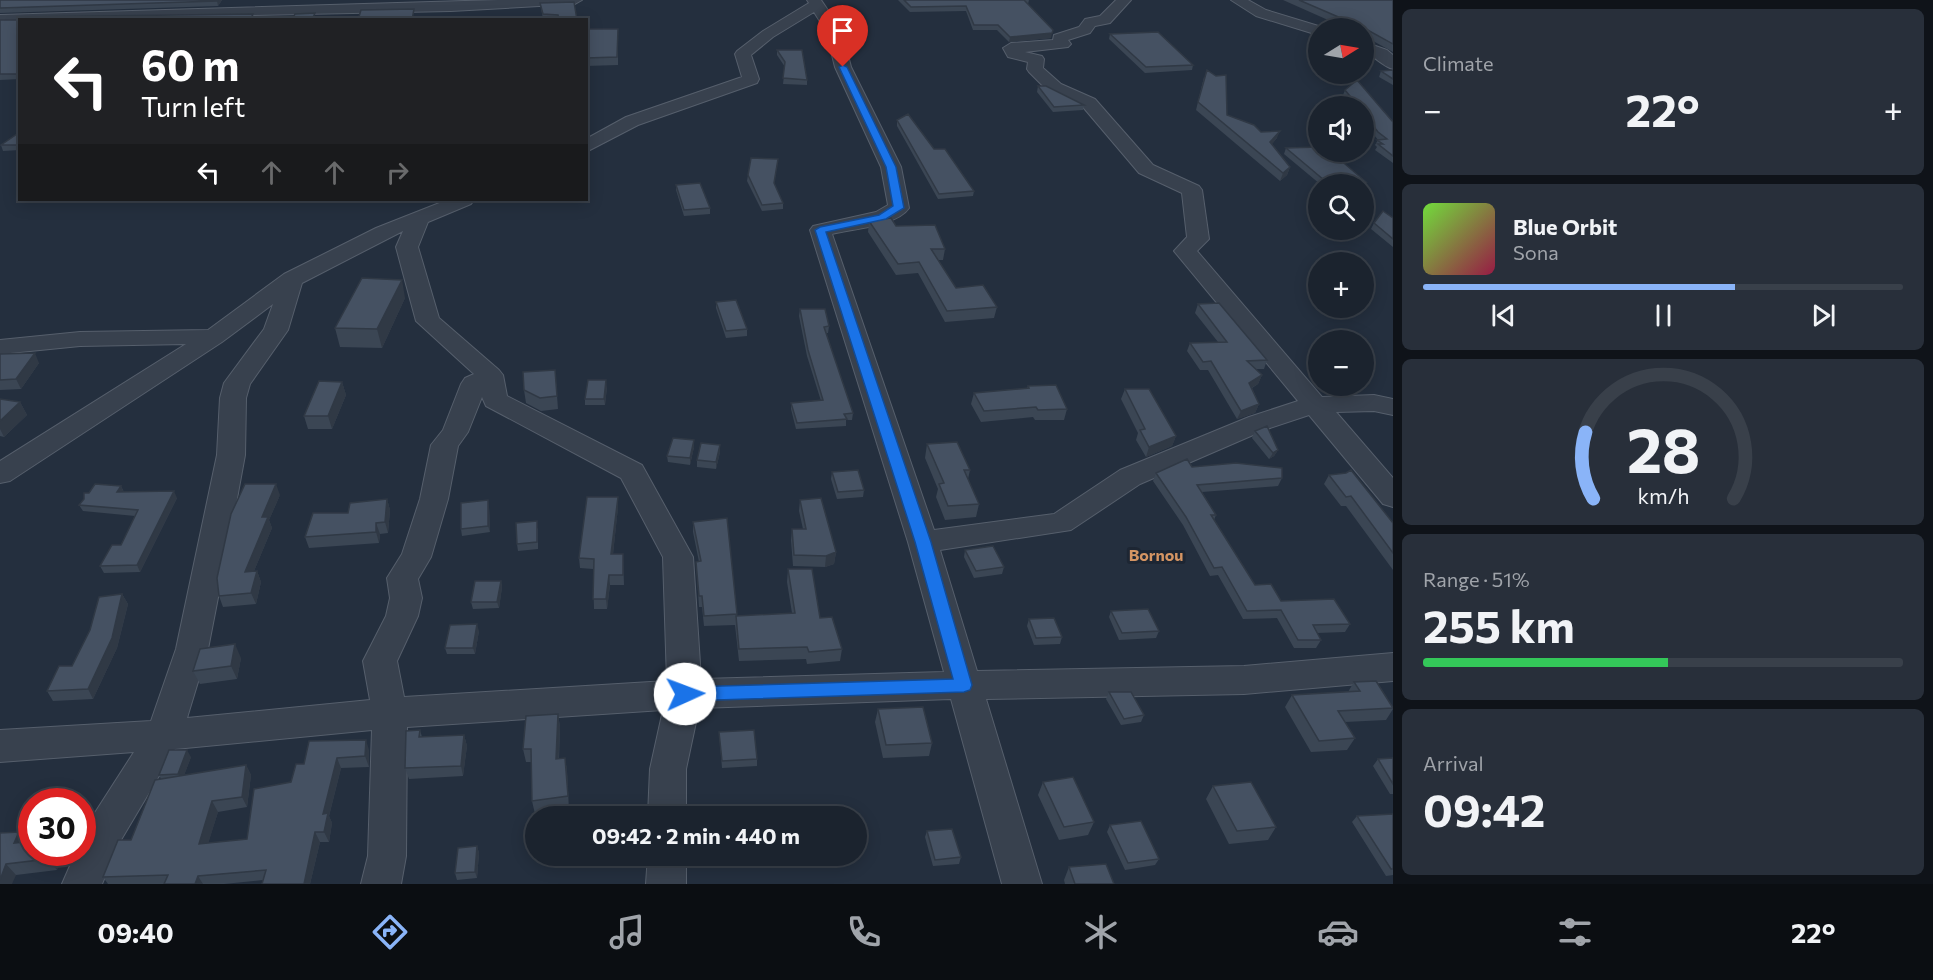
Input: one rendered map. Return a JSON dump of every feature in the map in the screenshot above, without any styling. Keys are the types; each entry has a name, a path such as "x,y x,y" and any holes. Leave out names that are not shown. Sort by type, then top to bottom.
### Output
{"street":[{"path":"28,18 193,12 451,8 575,0"},
{"path":"1124,0 1104,20 1090,22 1085,30 1059,38 1063,44 1011,48 1014,54 1036,59 1035,69 1055,88 1089,103 1146,169 1192,190 1198,238 1185,251 1393,497"},
{"path":"1238,0 1261,13 1308,27"},
{"path":"588,146 632,121 751,79 743,54 815,2 834,31 843,67 891,167 899,208 882,217 820,230 923,542 1022,884"},
{"path":"0,19 18,18"},
{"path":"1374,51 1389,56"},
{"path":"0,474 214,337 292,279 383,232 462,201"},
{"path":"418,220 407,247 428,321 490,375 495,400 632,472 678,557 685,694 673,738 668,769 668,806"},
{"path":"82,884 103,836 164,735 192,649 231,455 233,398 237,383 276,330 292,279"},
{"path":"0,347 37,342 108,338 214,337"},
{"path":"381,884 387,856 390,713 380,661 402,616 406,598 402,578 416,557 434,499 445,445 455,432 474,384 490,375"},
{"path":"923,542 1061,523 1130,477 1258,423 1314,405 1374,404 1393,407"},
{"path":"0,746 164,735 390,713 685,694 964,685 1244,680 1393,668"},
{"path":"666,884 667,866"}],"building":[{"path":"0,0 218,0 0,8"},
{"path":"904,0 1024,0 1053,30 1052,33 1010,37 998,25 974,25 966,6 911,7"},
{"path":"1299,0 1393,0 1393,44 1374,34 1374,18 1341,18"},
{"path":"574,2 577,18 559,18 558,15 543,14 540,3"},
{"path":"414,9 412,18 359,18 361,10"},
{"path":"315,13 313,18 293,18 295,14"},
{"path":"253,14 251,18 20,17"},
{"path":"0,20 18,20 18,74 0,74"},
{"path":"588,29 618,29 617,57 588,58"},
{"path":"1158,32 1193,65 1146,67 1110,34"},
{"path":"777,50 802,50 807,80 783,78 785,62"},
{"path":"1207,70 1216,76 1226,75 1227,115 1254,125 1261,132 1280,131 1270,142 1290,167 1283,173 1198,102"},
{"path":"1393,70 1393,79 1381,71"},
{"path":"1352,84 1360,84 1371,96 1350,96 1345,90"},
{"path":"1038,86 1046,86 1084,105 1054,107"},
{"path":"1374,100 1393,122 1393,156 1378,144 1383,144 1377,140 1387,139 1374,127"},
{"path":"908,114 934,149 945,149 974,191 939,194 897,120"},
{"path":"18,133 18,145 1,145"},
{"path":"1308,147 1308,162 1343,162 1357,174 1317,174 1286,148"},
{"path":"751,158 778,159 774,183 783,203 762,205 748,175"},
{"path":"700,183 710,208 684,210 676,185"},
{"path":"1383,211 1393,218 1393,239 1374,223"},
{"path":"891,218 896,226 935,225 945,249 931,249 956,288 983,285 997,307 947,311 919,262 898,264 869,221"},
{"path":"362,278 402,280 377,329 335,328"},
{"path":"736,300 747,329 726,331 716,302"},
{"path":"1219,303 1267,360 1247,361 1262,375 1249,383 1259,404 1241,411 1211,361 1203,362 1190,343 1227,342 1198,304"},
{"path":"800,309 825,309 829,326 824,327 853,413 844,414 847,419 797,423 791,403 823,400 808,350"},
{"path":"35,353 16,379 0,380 0,354"},
{"path":"555,370 557,396 540,398 524,390 523,372"},
{"path":"588,380 606,380 604,399 585,399"},
{"path":"319,381 342,382 328,416 304,416"},
{"path":"1056,385 1067,409 1038,410 1036,407 984,411 974,393 1029,388 1028,386"},
{"path":"1125,389 1149,389 1176,436 1149,447 1140,430 1145,429"},
{"path":"0,399 20,402 0,421"},
{"path":"1267,426 1278,450 1273,453 1255,431"},
{"path":"673,438 694,440 690,458 667,456"},
{"path":"957,442 970,470 964,470 979,504 948,506 939,484 944,483 927,444"},
{"path":"701,443 720,445 716,462 697,460"},
{"path":"1187,459 1192,467 1236,463 1282,468 1282,478 1197,485 1216,515 1211,515 1255,585 1271,584 1281,601 1334,599 1350,624 1313,625 1321,640 1298,640 1281,610 1247,611 1222,567 1214,568 1186,517 1156,473"},
{"path":"858,470 864,490 838,492 832,472"},
{"path":"1351,470 1393,523 1393,553 1351,496 1346,497 1329,475 1346,473"},
{"path":"95,484 121,486 117,492 174,491 137,565 100,566 112,545 121,545 138,510 79,505 84,499 84,493 89,493"},
{"path":"245,484 276,484 262,517 268,517 245,572 257,571 251,593 219,596 217,578 231,514"},
{"path":"587,497 618,497 611,554 623,554 623,575 609,575 606,599 593,599 594,559 579,558"},
{"path":"821,498 836,552 826,556 794,555 792,529 806,529 800,500"},
{"path":"387,499 385,522 376,523 376,532 305,537 313,513 348,513 350,503"},
{"path":"488,500 488,526 461,529 461,503"},
{"path":"727,518 737,614 704,616 702,596 699,596 696,562 701,561 693,522"},
{"path":"537,521 537,542 517,544 516,523"},
{"path":"993,546 1004,567 976,571 965,550"},
{"path":"788,569 812,569 820,618 832,617 842,649 809,652 807,647 739,649 736,616 795,613"},
{"path":"475,581 501,581 497,602 471,602"},
{"path":"122,594 112,638 88,689 47,691 59,666 72,666 90,630 99,597"},
{"path":"1148,609 1159,631 1122,633 1111,611"},
{"path":"1054,618 1062,637 1036,638 1029,619"},
{"path":"477,624 473,648 445,648 450,625"},
{"path":"235,644 231,666 193,671 200,649"},
{"path":"1376,681 1393,708 1338,711 1355,738 1319,741 1292,695 1360,691 1354,682"},
{"path":"1109,692 1131,692 1144,715 1124,719"},
{"path":"923,707 932,743 886,745 878,709"},
{"path":"558,714 556,759 565,758 568,796 532,801 531,749 523,749 526,716"},
{"path":"420,730 419,737 464,735 461,766 405,768 406,731"},
{"path":"754,730 757,759 722,761 719,732"},
{"path":"366,740 365,756 337,758 323,814 328,813 324,832 315,832 304,884 262,884 266,870 198,876 195,884 164,884 168,875 103,877 118,840 131,840 155,780 246,765 242,797 212,801 199,844 247,839 254,789 291,782 296,764 304,764 309,741"},
{"path":"169,750 187,750 178,774 159,775"},
{"path":"1393,758 1393,784 1378,759"},
{"path":"1073,777 1094,822 1064,827 1043,782"},
{"path":"1251,782 1276,827 1237,831 1213,786"},
{"path":"1393,814 1393,869 1391,869 1357,816"},
{"path":"1141,821 1159,859 1128,863 1110,825"},
{"path":"952,829 961,857 935,860 927,831"},
{"path":"18,832 14,843 18,843 18,863 6,864 0,880 0,833"},
{"path":"477,846 475,872 455,873 458,848"},
{"path":"1106,864 1114,884 1075,884 1069,867"}],"district":[{"name":"Bornou","path":"1156,554"}],"route":[{"path":"685,694 964,685 923,542 820,230 882,217 899,208 891,167 843,67"}]}
